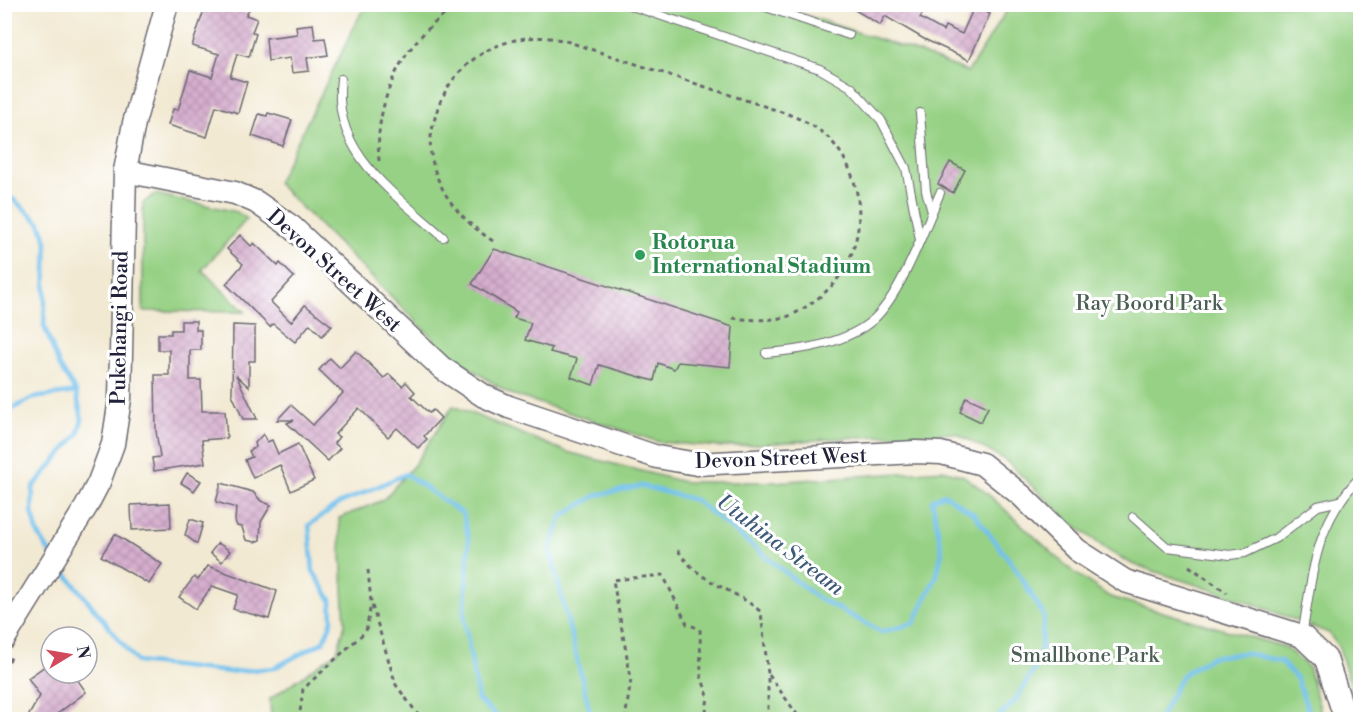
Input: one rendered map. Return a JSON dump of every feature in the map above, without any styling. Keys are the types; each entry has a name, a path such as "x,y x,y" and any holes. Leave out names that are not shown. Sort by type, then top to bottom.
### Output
{"main road":[{"name":"Pukehangi Road","path":"8,634 99,482 113,444 117,423 125,171 134,123 167,4"},
{"name":"Devon Street West","path":"125,171 235,193 256,202 292,227 442,368 484,396 509,408 657,457 697,464 915,453 960,456 982,464 1004,480 1077,550 1125,581 1302,636 1326,659 1346,720"}],"lane":[{"path":"626,4 820,69 851,87 881,120 906,168 920,240"},
{"path":"757,4 849,35"},
{"path":"341,79 339,104 345,132 368,169 381,184 443,237"},
{"path":"920,113 926,191 932,213"},
{"path":"766,353 814,346 846,336 874,319 894,291 920,240 940,192"},
{"path":"1302,636 1317,546 1340,501 1360,477"},
{"path":"1133,517 1167,547 1230,555 1245,553 1276,538 1318,506 1340,501"}],"path":[{"path":"381,184 380,119 393,78 405,56 419,38 433,24 462,4"},
{"path":"494,241 473,228 453,207 437,176 431,153 432,129 439,102 452,79 483,52 501,44 528,38 548,36 566,41 788,114 813,125 834,144 857,188 860,217 850,258 839,278 822,295 789,316 756,321 732,318"},
{"path":"678,550 689,567 744,597 760,612 768,674 768,720"},
{"path":"1189,566 1229,594"},
{"path":"368,570 371,602 396,685 422,720"},
{"path":"625,720 631,679 613,580 663,575 687,624 700,629 701,676 708,696 705,720"},
{"path":"299,720 303,688 366,631 371,602"},
{"path":"768,674 801,720"}],"green space":[{"name":"Ray Boord Park","path":"365,5 775,5 920,53 968,72 1010,5 1360,5 1360,715 1339,648 1329,633 1243,600 1132,564 1109,551 1070,522 1005,460 956,433 857,437 721,447 659,442 508,393 449,354 277,183"},
{"path":"155,194 237,212 247,219 202,270 245,312 143,311 143,203"},
{"name":"Smallbone Park","path":"453,406 567,452 684,482 774,482 943,470 964,476 988,494 1071,570 1110,597 1285,647 1308,667 1323,719 271,719 270,699 337,652 345,624 339,518 383,500 414,465"}],"building":[{"path":"206,4 252,4 246,15 257,19 252,32 256,34 249,57 237,54 230,77 247,82 238,113 216,106 207,137 168,125 173,109 178,110 190,70 212,77 219,54 192,46"},
{"path":"845,4 928,4 920,18 943,31 945,26 962,34 974,7 990,14 969,60 924,39 885,16 880,25"},
{"path":"313,24 315,39 325,38 328,55 307,58 309,71 292,73 290,58 268,61 266,38 297,34 296,26"},
{"path":"268,113 292,120 283,146 252,136 259,114 267,116"},
{"path":"950,162 965,170 953,193 938,184"},
{"path":"240,235 251,246 254,243 278,266 280,263 294,277 271,302 291,322 305,305 332,326 322,336 310,324 295,342 273,324 270,327 226,284 243,264 227,249"},
{"path":"494,249 733,327 730,367 678,362 674,369 658,363 654,381 599,365 593,385 571,377 577,359 550,352 552,348 525,340 531,323 514,318 517,312 472,284"},
{"path":"181,321 196,321 196,330 201,330 201,350 190,350 190,380 201,380 202,411 225,411 227,438 202,440 205,463 154,471 152,458 160,457 156,431 155,375 169,375 169,350 158,350 158,334 171,334 171,330 181,330"},
{"path":"233,325 255,326 255,361 249,361 249,387 236,375 257,419 243,419 232,394"},
{"path":"356,351 384,378 389,374 402,386 406,382 415,392 411,396 429,413 433,410 441,418 424,436 427,439 418,448 397,428 388,437 359,408 335,434 339,437 334,443 340,448 328,461 287,423 294,420 277,420 291,405 313,425 343,393 319,370 330,358 340,368"},
{"path":"966,397 988,407 981,422 960,412"},
{"path":"263,434 267,442 272,440 278,454 298,444 314,480 291,491 280,465 253,478 245,460 252,457 249,451 256,447 255,443"},
{"path":"187,473 201,481 194,491 181,483"},
{"path":"221,483 253,492 261,501 271,505 261,522 260,540 255,542 246,540 242,527 237,526 235,521 236,508 216,502"},
{"path":"170,503 171,528 132,530 131,505"},
{"path":"190,519 203,523 197,544 185,535"},
{"path":"115,534 162,564 149,584 101,556"},
{"path":"218,543 230,551 222,562 210,553"},
{"path":"208,566 277,591 269,619 233,609 238,595 212,586 196,609 179,597 194,577 198,580"},
{"path":"39,670 39,685 81,685 86,692 49,720 26,720 40,696 28,678"}],"waterway":[{"name":"Utuhina Stream","path":"4,199 13,199 40,223 47,242 44,326 60,367 76,392 82,419 78,434 33,487 32,512 38,534 50,553"},
{"path":"4,413 33,398 76,392"},
{"name":"Utuhina Stream","path":"59,565 137,662 229,672 274,668 323,642 332,621 331,600 313,571 309,525 340,503 406,474 463,514 469,541 464,617 478,700 501,720"},
{"name":"Utuhina Stream","path":"592,720 550,549 562,516 597,495 642,486 695,500 816,597 882,632 914,623 937,575 942,551 932,500 944,494 974,514 1014,566 1044,616 1040,660 1015,701 995,720"},
{"name":"Utuhina Stream","path":"1159,720 1182,675 1211,657 1245,653 1281,661 1297,679 1309,713 1308,720"}],"place":[{"name":"Rotorua International Stadium","path":"640,255"}]}
